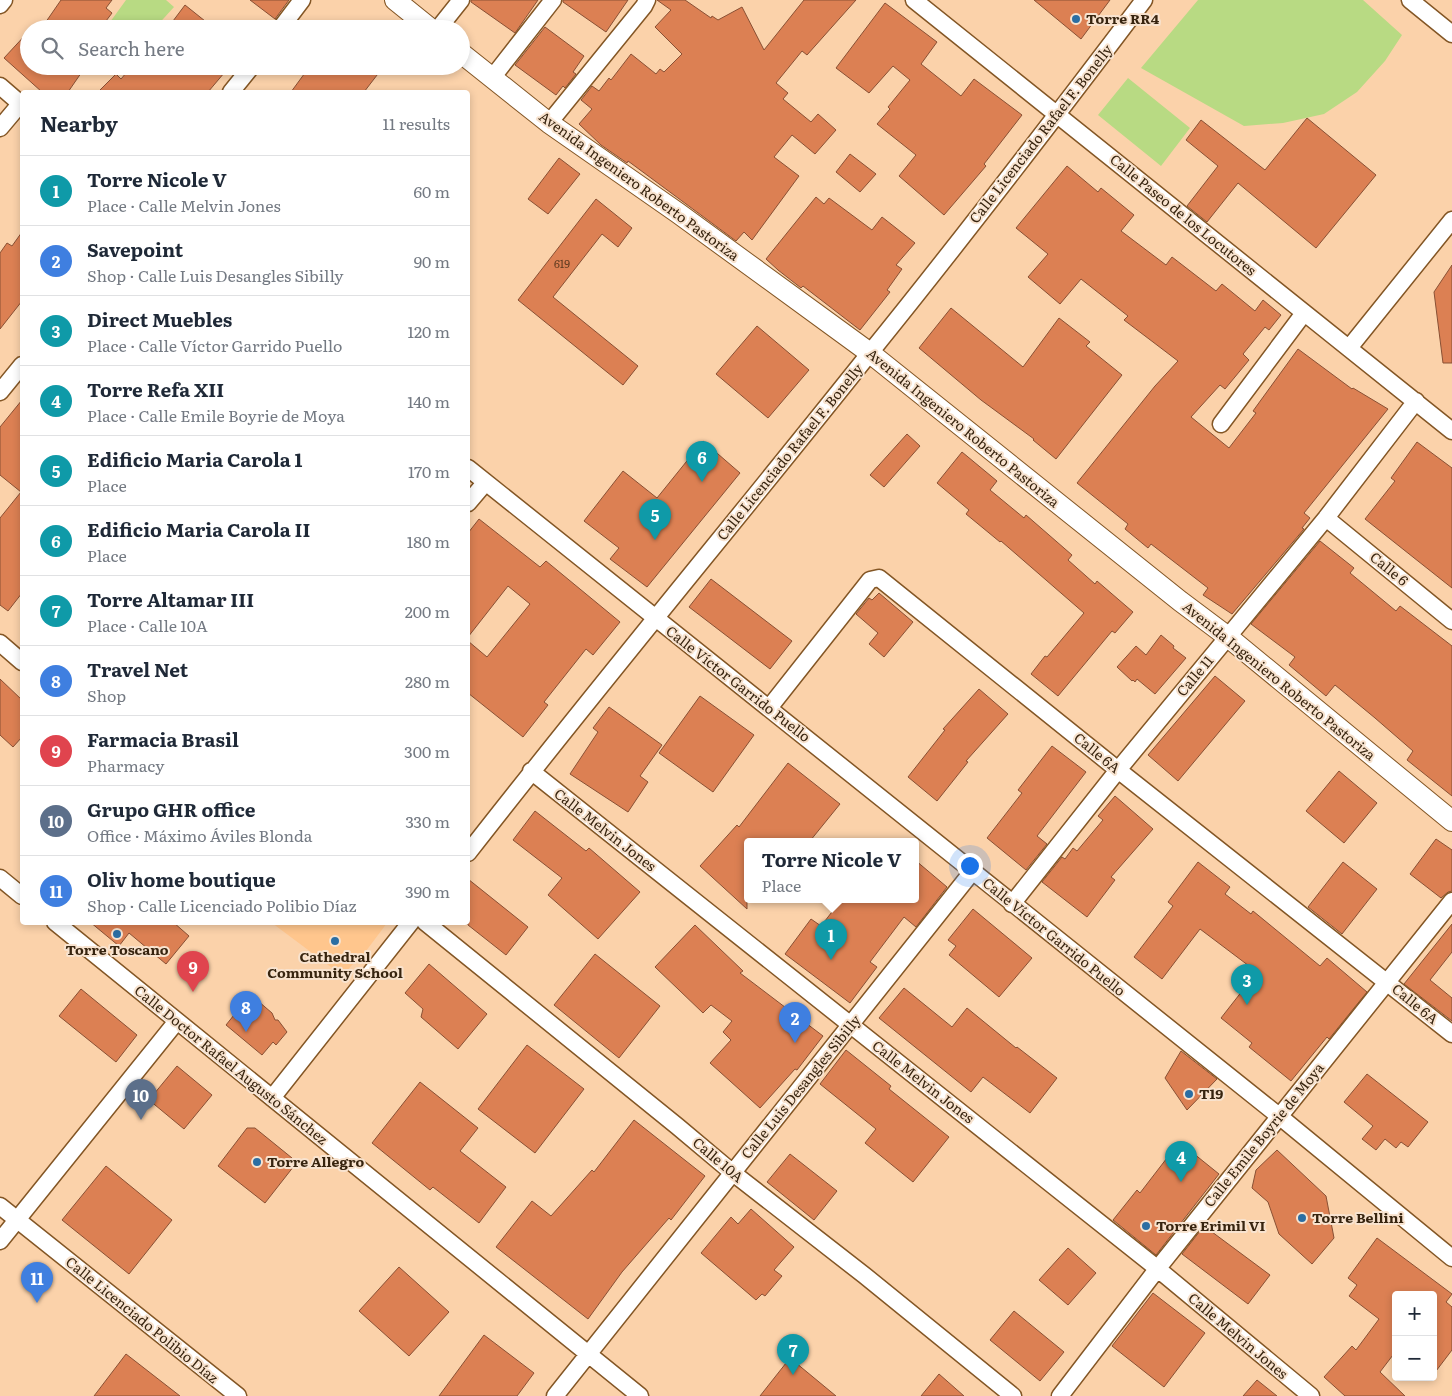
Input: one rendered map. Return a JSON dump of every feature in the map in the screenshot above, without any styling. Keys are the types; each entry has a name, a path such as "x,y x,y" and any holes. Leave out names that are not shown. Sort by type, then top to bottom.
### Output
{"street":[{"path":"0,5 4,0"},
{"path":"287,20 302,0"},
{"path":"396,0 420,20"},
{"path":"445,20 461,0"},
{"path":"492,78 553,0"},
{"path":"549,123 632,22 647,0"},
{"name":"Calle Paseo de los Locutores","path":"914,0 1452,431"},
{"name":"Calle Licenciado Rafael F. Bonelly","path":"470,850 531,772 870,353 1058,114 1144,0"},
{"path":"1410,0 1452,34"},
{"name":"Avenida Ingeniero Roberto Pastoriza","path":"470,60 549,123 678,213 870,353 1180,601 1228,636 1452,821"},
{"path":"234,90 245,75"},
{"path":"0,86 20,102"},
{"path":"0,128 20,106"},
{"path":"1349,348 1452,220"},
{"path":"1221,424 1304,313"},
{"path":"0,392 20,367"},
{"name":"Calle 11","path":"1012,904 1118,770 1326,518 1416,401"},
{"name":"Calle Víctor Garrido Puello","path":"470,470 1279,1116 1452,1258"},
{"path":"470,501 485,483"},
{"name":"Calle 6","path":"1326,518 1452,620"},
{"name":"Calle 6A","path":"769,708 870,580 880,578 1118,770 1452,1034"},
{"path":"0,642 20,660"},
{"name":"Calle Melvin Jones","path":"531,772 1158,1268 1311,1396"},
{"name":"Calle Luis Desangles Sibilly","path":"555,1396 972,872"},
{"path":"0,878 20,894"},
{"name":"Calle Emile Boyrie de Moya","path":"1060,1396 1158,1268 1452,901"},
{"name":"Calle Doctor Rafael Augusto Sánchez","path":"59,925 640,1396"},
{"path":"272,1098 409,925"},
{"name":"Calle 10A","path":"429,925 733,1173 864,1275 1013,1396"},
{"path":"0,1241 177,1021"},
{"name":"Calle Licenciado Polibio Díaz","path":"0,1206 238,1396"}],"shaded area":[{"name":"Cathedral Community School","path":"275,925 386,925 363,955 343,976"}],"green space":[{"path":"126,0 166,0 174,7 162,20 112,20"},
{"path":"1198,0 1363,0 1402,35 1385,61 1357,92 1324,114 1283,123 1244,126 1141,68"},
{"path":"1128,78 1190,128 1161,166 1098,115"}],"building":[{"path":"61,0 112,0 106,8 112,13 107,20 47,20"},
{"path":"250,0 289,0 275,19"},
{"path":"471,0 538,0 515,33 471,2"},
{"path":"563,0 628,0 606,32 563,2"},
{"path":"657,0 685,0 711,18 712,16 718,20 742,7 764,50 804,0 856,0 807,55 802,51 776,83 788,93 783,99 811,122 818,114 836,130 815,154 792,135 774,157 799,176 752,240 744,232 736,241 628,161 627,163 601,145 579,124 592,109 581,100 592,86 599,91 609,78 611,80 631,54 656,74 660,69 664,72 682,54 655,27 671,10"},
{"name":"Torre RR4","path":"1034,0 1110,0 1081,39"},
{"path":"885,3 937,42 921,64 961,96 974,79 1022,115 984,164 986,166 944,215 899,176 916,155 877,124 910,80 893,66 869,93 836,68"},
{"path":"185,5 204,20 174,20"},
{"path":"545,27 584,56 573,72 576,74 565,88 563,86 556,95 515,65"},
{"path":"20,41 20,72 4,58"},
{"path":"23,75 80,75 69,90 40,90"},
{"path":"115,75 121,79 124,75 222,75 210,90 100,90"},
{"path":"303,75 377,75 366,90 292,90"},
{"path":"1307,118 1376,175 1316,248 1238,183 1207,222 1187,206 1218,166 1186,140 1201,120 1265,170"},
{"path":"850,154 876,174 860,192 836,172"},
{"path":"559,158 580,174 548,214 528,199"},
{"path":"1067,166 1098,192 1101,188 1134,215 1121,231 1166,265 1172,257 1216,291 1222,284 1255,311 1263,300 1281,315 1269,330 1265,327 1243,354 1249,360 1225,389 1220,385 1191,417 1229,448 1256,413 1253,411 1298,349 1352,389 1388,409 1304,513 1310,518 1302,528 1304,529 1232,614 1203,595 1208,588 1151,544 1148,548 1125,529 1128,524 1077,483 1155,386 1178,361 1124,320 1128,316 1081,279 1060,304 1028,277 1048,254 1016,228"},
{"path":"816,197 824,204 829,198 872,230 882,217 915,243 896,265 902,269 887,290 890,292 860,330 803,286 801,288 766,259"},
{"path":"596,199 632,228 618,247 602,234 553,297 638,366 623,385 518,300"},
{"path":"20,235 20,304 0,329 0,253 7,243 12,246"},
{"path":"1452,265 1452,363 1443,363 1434,292"},
{"path":"951,308 1023,367 1059,318 1090,342 1086,346 1122,375 1056,459 1034,439 981,400 919,348"},
{"path":"757,326 809,370 768,418 716,374"},
{"path":"20,402 20,491 0,475 0,427"},
{"path":"907,434 920,446 884,487 870,475"},
{"path":"703,441 740,473 647,587 610,559 619,548 584,521 623,471 657,498"},
{"path":"1417,442 1452,468 1452,588 1365,519 1395,481 1391,478"},
{"path":"962,452 997,481 990,490 1024,518 1026,515 1072,555 1068,560 1095,584 1097,581 1133,612 1115,633 1112,631 1058,696 1031,674 1084,613 1001,541 966,514 969,510 937,483"},
{"path":"20,493 20,596 8,611 0,605 0,518"},
{"path":"479,519 540,567 546,561 620,622 593,655 586,649 544,702 548,705 523,737 470,695 470,643 487,657 530,604 508,586 470,634 470,530"},
{"path":"1320,541 1354,568 1350,573 1396,611 1400,606 1452,646 1452,796 1407,760 1413,751 1375,718 1335,685 1326,696 1289,665 1295,657 1251,624"},
{"path":"711,579 792,641 770,669 689,607"},
{"path":"879,593 913,622 884,657 869,644 878,633 856,614 869,598 872,600"},
{"path":"1161,635 1186,658 1155,694 1137,679 1135,682 1132,681 1117,667 1136,646 1146,655"},
{"path":"1215,676 1245,701 1178,781 1148,755"},
{"path":"0,679 20,698 20,739 13,747 0,735"},
{"path":"979,689 1008,714 966,761 968,762 937,801 908,777 945,730 943,729"},
{"path":"700,696 754,735 713,792 659,753"},
{"path":"609,707 662,745 640,776 648,782 628,812 570,774 598,732 593,728"},
{"path":"1052,746 1086,772 1037,836 1047,844 1026,870 987,838 1022,793 1018,790"},
{"path":"788,763 840,804 812,838 744,838 744,903 747,903 747,909 700,866 737,825 739,827"},
{"path":"1339,771 1377,803 1344,843 1306,811"},
{"path":"1115,796 1153,829 1111,877 1115,880 1087,917 1042,882 1062,857 1065,859 1073,848 1077,851 1103,820 1098,816"},
{"path":"535,811 586,851 589,848 640,892 598,939 548,895 562,878 513,840"},
{"path":"1436,839 1452,850 1452,891 1441,898 1410,874"},
{"path":"1198,862 1230,887 1225,894 1251,914 1253,911 1320,966 1327,958 1367,992 1329,1039 1327,1037 1291,1081 1249,1047 1252,1043 1221,1018 1257,972 1200,929 1162,979 1134,957 1173,906 1168,902"},
{"path":"1343,862 1377,889 1342,934 1308,907"},
{"path":"919,863 947,887 916,927 904,917 870,962 877,967 850,1003 785,954 811,919 821,926 839,903 919,903"},
{"path":"470,881 528,927 506,955 468,925 470,925"},
{"path":"973,909 1032,958 999,997 949,955 956,946 948,940"},
{"path":"1452,924 1452,952 1430,980 1452,998 1452,1021 1404,984"},
{"path":"94,925 176,925 189,936 166,964 129,933 119,946"},
{"path":"695,925 743,971 740,973 823,1036 797,1070 795,1069 760,1108 710,1063 731,1040 723,1032 732,1021 711,1005 703,1013 655,967"},
{"path":"595,954 660,1006 619,1058 554,1005"},
{"path":"429,964 487,1014 458,1049 421,1017 423,1009 405,993"},
{"path":"904,988 952,1027 967,1008 1057,1078 1030,1113 983,1077 971,1092 879,1018"},
{"path":"81,989 137,1035 116,1062 59,1016"},
{"path":"246,1000 253,1006 258,1001 272,1013 275,1020 278,1020 287,1032 276,1045 273,1042 262,1055 226,1025"},
{"path":"527,1045 584,1089 535,1153 478,1109"},
{"path":"846,1050 891,1086 889,1089 949,1137 913,1182 865,1143 876,1129 820,1084"},
{"name":"T19","path":"1181,1051 1217,1079 1187,1110 1165,1078"},
{"path":"177,1066 212,1095 184,1129 149,1100"},
{"path":"1367,1074 1428,1122 1408,1147 1401,1142 1396,1148 1385,1139 1376,1150 1362,1139 1373,1126 1344,1102"},
{"path":"420,1082 478,1128 460,1151 506,1187 479,1223 433,1187 430,1190 372,1143"},
{"path":"634,1120 705,1176 671,1220 669,1218 622,1272 588,1319 496,1247 532,1201 551,1216 592,1170 594,1172"},
{"name":"Torre Allegro","path":"247,1128 255,1128 292,1158 294,1166 265,1203 218,1166"},
{"path":"1177,1145 1183,1145 1219,1174 1156,1255 1113,1220 1137,1190 1140,1193"},
{"name":"Torre Bellini","path":"1277,1150 1326,1196 1334,1238 1312,1264 1279,1234 1268,1202 1252,1188 1256,1170"},
{"path":"790,1154 837,1191 814,1220 767,1182"},
{"path":"106,1166 172,1220 129,1274 62,1220"},
{"path":"751,1209 794,1247 774,1270 782,1276 765,1296 762,1294 756,1300 701,1253 731,1217 738,1224"},
{"path":"1204,1226 1270,1275 1248,1304 1182,1254"},
{"path":"1377,1238 1452,1294 1446,1302 1452,1307 1452,1350 1437,1370 1437,1291 1392,1291 1392,1356 1380,1372 1405,1396 1345,1396 1324,1377 1352,1346 1356,1350 1379,1319 1349,1296 1357,1285 1348,1278"},
{"path":"1068,1248 1096,1273 1068,1305 1039,1280"},
{"path":"399,1267 449,1312 409,1356 359,1311"},
{"path":"1153,1293 1205,1333 1164,1387 1112,1346"},
{"path":"1014,1311 1064,1352 1040,1381 990,1340"},
{"path":"484,1335 534,1373 517,1396 439,1396"},
{"path":"126,1354 180,1396 94,1396"},
{"path":"790,1358 836,1396 760,1396"},
{"path":"939,1374 964,1396 921,1396"},
{"path":"1257,1380 1277,1396 1243,1396"}],"place":[{"name":"Torre RR4","path":"1076,19"},
{"name":"Edificio Maria Carola II","path":"702,482"},
{"name":"Edificio Maria Carola 1","path":"655,540"},
{"name":"Torre Toscano","path":"117,934"},
{"name":"Cathedral Community School","path":"335,941"},
{"name":"Torre Nicole V","path":"831,960"},
{"name":"Farmacia Brasil","path":"193,992"},
{"name":"Direct Muebles","path":"1247,1005"},
{"name":"Travel Net","path":"246,1032"},
{"name":"Savepoint","path":"795,1043"},
{"name":"T19","path":"1189,1094"},
{"name":"Grupo GHR office","path":"141,1120"},
{"name":"Torre Allegro","path":"257,1162"},
{"name":"Torre Refa XII","path":"1181,1182"},
{"name":"Torre Bellini","path":"1302,1218"},
{"name":"Torre Erimil VI","path":"1146,1226"},
{"name":"Oliv home boutique","path":"37,1303"},
{"name":"Torre Altamar III","path":"793,1375"}]}
